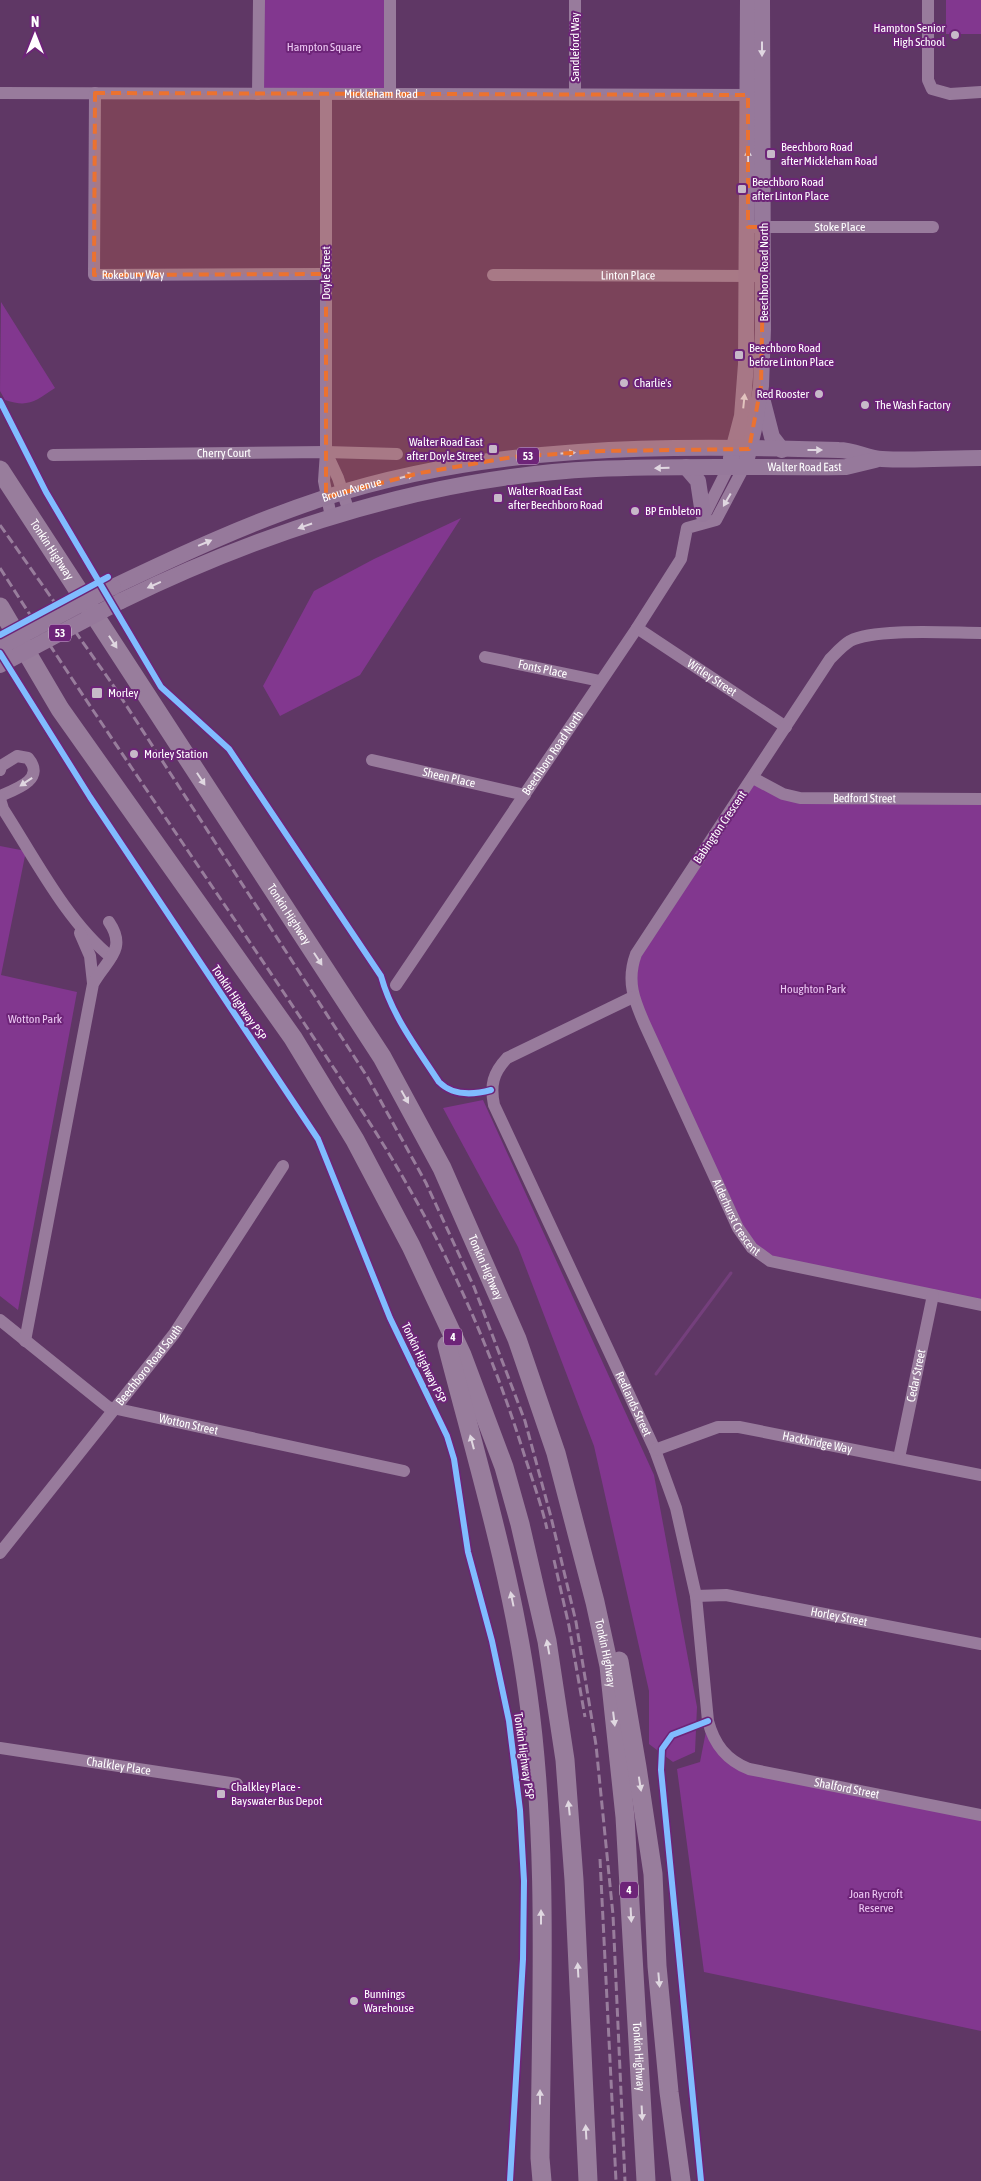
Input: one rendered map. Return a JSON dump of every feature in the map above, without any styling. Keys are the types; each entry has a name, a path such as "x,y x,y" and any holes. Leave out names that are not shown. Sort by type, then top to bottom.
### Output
{"highway":[{"name":"Tonkin Highway","path":"0,470 382,1057 413,1111 469,1227 538,1396 556,1453 595,1602 609,1666 624,1817 646,2181"},
{"name":"4","path":"0,607 60,709 293,1038 325,1088 386,1198 462,1355 504,1467 534,1583 548,1650 565,1760 570,1820 588,2181"},
{"path":"436,1301 505,1568 530,1712 538,1790 541,1867 540,2158 542,2181"},
{"path":"595,1602 616,1646 646,1819 653,1874 657,1966 669,2092 681,2181"}],"main road":[{"name":"Beechboro Road North","path":"736,467 760,393 756,276 755,95 748,0"},
{"name":"Beechboro Road North","path":"755,95 762,0"},
{"name":"Beechboro Road North","path":"741,449 756,276"},
{"path":"760,393 769,430 774,441 782,450"},
{"name":"Walter Road East","path":"741,449 842,450 880,458 981,458"},
{"name":"Broun Avenue","path":"0,665 192,549 262,520 326,497 420,473 513,457 602,451 741,449"},
{"name":"Walter Road East","path":"736,467 846,466 880,458"},
{"path":"686,467 698,481 703,520"},
{"name":"Broun Avenue","path":"0,647 117,594 230,552 331,517 419,494 501,479 595,469 736,467"}],"street":[{"path":"258,94 259,0"},
{"path":"390,0 390,94"},
{"name":"Sandleford Way","path":"575,0 575,94"},
{"path":"928,0 928,80 932,89 950,94 981,92"},
{"name":"Mickleham Road","path":"0,93 755,95"},
{"name":"Rokebury Way","path":"95,93 94,275 326,274"},
{"name":"Doyle Street","path":"326,94 326,452 324,481 331,517"},
{"name":"Stoke Place","path":"756,227 933,227"},
{"name":"Linton Place","path":"493,275 756,276"},
{"name":"Doyle Street","path":"326,452 344,493 349,512"},
{"name":"Cherry Court","path":"53,455 326,452 397,454"},
{"name":"Beechboro Road North","path":"396,985 637,628 681,559 687,528 703,520 716,520 736,467"},
{"name":"Witley Street","path":"637,628 786,727"},
{"name":"Babington Crescent","path":"633,997 630,981 636,954 830,659 849,641 873,634 981,633"},
{"name":"Fonts Place","path":"486,657 600,681"},
{"path":"0,770 1,766 17,756 28,758 35,769 32,779 0,798 3,809 73,917 88,937 111,957"},
{"name":"Sheen Place","path":"372,760 525,795"},
{"name":"Bedford Street","path":"753,778 783,794 800,798 981,799"},
{"path":"73,917 90,956 93,984"},
{"path":"25,1341 93,984 100,969 111,957 117,944 118,936 109,922"},
{"name":"Redlands Street","path":"633,997 507,1058 498,1067 493,1078 491,1090 494,1105 655,1450 676,1508 696,1596 708,1721 719,1748"},
{"name":"Alderhurst Crescent","path":"633,997 738,1228 752,1248 770,1261 981,1304"},
{"name":"Beechboro Road South","path":"0,1553 174,1334 283,1166"},
{"name":"Cedar Street","path":"899,1458 933,1295"},
{"name":"Wotton Street","path":"0,1320 108,1407 115,1410 404,1471"},
{"name":"Hackbridge Way","path":"655,1450 718,1427 739,1427 981,1475"},
{"name":"Horley Street","path":"696,1596 726,1595 981,1644"},
{"name":"Chalkley Place","path":"0,1748 237,1784"},
{"name":"Shalford Street","path":"719,1748 733,1761 749,1769 981,1815"}],"highlighted area":[{"path":"95,93 748,95 748,227 764,227 761,386 749,449 602,451 513,457 420,473 326,497 326,274 94,275"}],"green space":[{"name":"Hampton Square","path":"259,0 390,0 390,94 258,94"},
{"path":"946,0 981,0 981,34 946,34"},
{"path":"1,302 55,388 32,402 20,403 5,400 0,391"},
{"path":"461,518 360,675 280,716 263,686 314,591 374,559"},
{"name":"Houghton Park","path":"753,778 783,794 981,799 981,1305 770,1261 752,1248 630,981 632,966"},
{"name":"Wotton Park","path":"0,846 26,851 1,975 77,992 18,1310 0,1296"},
{"path":"483,1100 654,1475 697,1707 695,1752 673,1762 649,1744 649,1691 594,1446 518,1247 443,1108"},
{"name":"Joan Rycroft Reserve","path":"708,1721 733,1761 981,1815 981,2031 704,1972 677,1769 700,1762"}],"waterway":[{"path":"656,1374 731,1273"}],"railway":[{"path":"0,525 113,685 368,1078 426,1183 474,1287 525,1421 551,1517 576,1622 596,1745 613,1915 625,2181"},
{"path":"0,568 75,683 345,1084 409,1188 459,1285 488,1351 513,1419 547,1529"},
{"path":"554,1560 569,1626 585,1717"},
{"path":"600,1859 616,2181"}],"cycle path":[{"path":"0,401 46,492 161,687 229,749 381,976 398,1018 439,1082 450,1090 463,1093 491,1090"},
{"path":"0,635 108,577"},
{"name":"Tonkin Highway PSP","path":"0,653 90,797 318,1139 390,1318 447,1436 454,1459 468,1552 492,1641 509,1721 520,1810 524,1881 523,1959 510,2181"},
{"path":"701,2181 661,1770 662,1749 672,1735 708,1721"}],"place":[{"name":"Hampton Senior High School","path":"955,35"},
{"name":"Beechboro Road after Mickleham Road","path":"771,154"},
{"name":"Beechboro Road after Linton Place","path":"742,189"},
{"name":"Beechboro Road before Linton Place","path":"739,355"},
{"name":"Charlie's","path":"624,383"},
{"name":"Red Rooster","path":"819,394"},
{"name":"The Wash Factory","path":"865,405"},
{"name":"Walter Road East after Doyle Street","path":"493,449"},
{"name":"Walter Road East after Beechboro Road","path":"498,498"},
{"name":"BP Embleton","path":"635,511"},
{"name":"Morley","path":"97,693"},
{"name":"Morley Station","path":"134,754"},
{"name":"Chalkley Place - Bayswater Bus Depot","path":"221,1794"},
{"name":"Bunnings Warehouse","path":"354,2001"}]}
